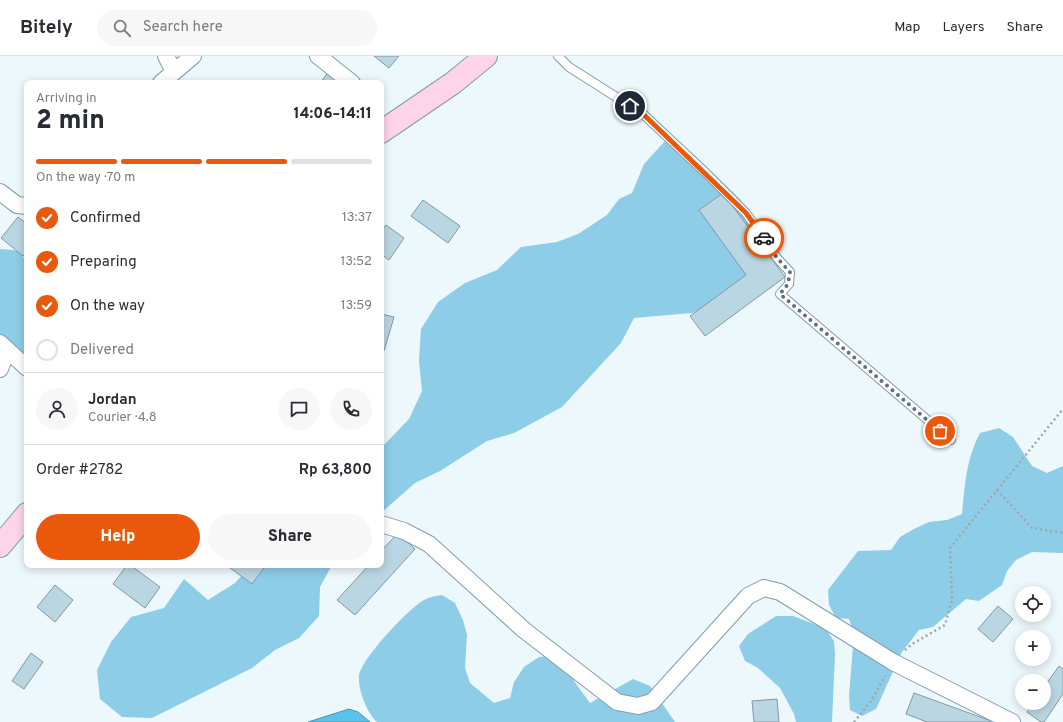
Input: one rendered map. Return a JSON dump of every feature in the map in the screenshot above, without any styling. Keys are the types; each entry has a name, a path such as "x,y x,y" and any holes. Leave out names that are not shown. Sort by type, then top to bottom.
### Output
{"main road":[{"path":"384,130 453,84 486,56"},
{"path":"0,546 24,518"}],"street":[{"path":"166,56 174,72"},
{"path":"165,80 193,56"},
{"path":"318,56 348,80"},
{"path":"0,192 17,205 24,206"},
{"path":"3,347 24,365"},
{"path":"0,369 3,347"},
{"path":"384,525 404,531 429,544 524,630 617,702 638,706 652,702 748,596 764,588 780,592 893,662 1012,722"}],"lane":[{"path":"558,56 569,67 643,114 708,175 746,213 777,258 790,272 788,284 780,294 951,440"}],"path":[{"path":"854,722 871,701 893,662 912,644 945,625 952,600 950,548 1063,409"},
{"path":"997,490 1032,528 1063,533"}],"shaded area":[{"path":"665,141 694,155 741,200 754,229 753,258 746,286 721,302 692,313 634,318 621,343 562,407 514,433 487,441 440,471 415,483 384,510 384,445 409,419 422,391 419,361 421,329 438,302 465,283 497,270 521,247 557,242 578,234 607,215 619,199 632,193 644,164"},
{"path":"0,249 13,250 21,253 24,258 24,352 15,354 0,351"},
{"path":"999,428 1013,437 1032,466 1047,473 1063,466 1063,553 1032,552 1016,560 1007,571 1002,585 979,601 966,599 933,627 919,630 902,652 876,709 862,716 850,710 849,695 854,634 849,619 836,618 829,605 828,590 858,551 891,550 900,537 914,529 929,522 947,520 962,514 967,472 975,443 980,433"},
{"path":"248,568 330,568 320,587 319,616 299,638 275,650 252,668 152,718 122,717 100,699 97,670 111,642 131,617 164,608 184,579 208,600 235,583"},
{"path":"442,595 455,603 463,620 467,635 465,668 470,683 494,703 510,698 514,682 524,667 539,657 557,656 571,666 574,681 590,703 633,679 650,686 675,722 377,722 370,713 362,695 359,682 361,669 367,659 386,636 408,613 426,599"},
{"path":"776,616 793,616 825,628 834,641 835,655 832,722 796,722 794,714 780,688 758,668 745,661 739,646 748,634"},
{"path":"349,709 358,712 370,722 308,722"}],"building":[{"path":"374,56 399,56 389,68"},
{"path":"330,70 343,80 322,80"},
{"path":"723,193 785,277 705,336 690,316 746,275 699,210"},
{"path":"423,200 460,226 448,243 411,216"},
{"path":"18,217 24,222 24,255 23,256 1,238"},
{"path":"386,225 404,238 389,260 384,256 384,228"},
{"path":"384,315 394,317 384,351"},
{"path":"398,533 415,549 355,615 337,600 366,568 384,568 384,548"},
{"path":"125,568 134,568 160,587 145,608 113,584"},
{"path":"230,568 264,568 252,584"},
{"path":"55,585 73,600 55,622 37,607"},
{"path":"998,606 1013,619 993,642 978,629"},
{"path":"31,653 43,662 24,689 12,681"},
{"path":"1059,666 1063,669 1063,694 1044,722 1041,722 1027,712 1028,710 1051,710 1051,677"},
{"path":"914,693 994,722 927,722 906,714"},
{"path":"777,699 779,722 754,722 752,701"}],"way so far":[{"path":"764,238 777,258 790,272 788,284 780,294 940,431"}],"route":[{"path":"630,106 643,114 708,175 746,213 764,238"}]}
